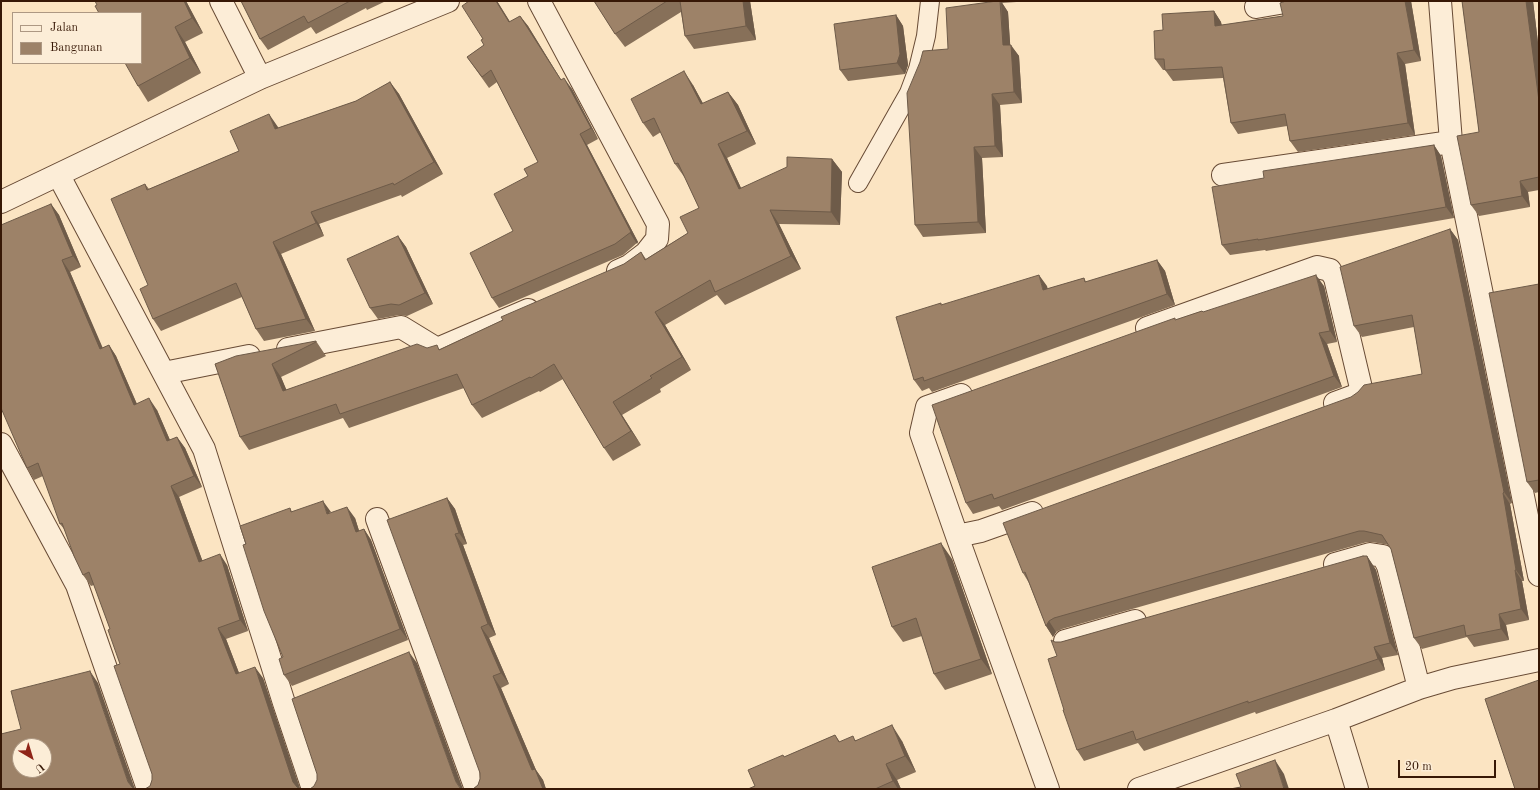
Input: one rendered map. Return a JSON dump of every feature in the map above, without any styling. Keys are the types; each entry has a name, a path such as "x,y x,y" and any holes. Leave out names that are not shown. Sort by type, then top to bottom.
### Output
{"street":[{"path":"222,1 260,78"},
{"path":"1,202 59,176 260,78 448,1"},
{"path":"539,1 658,224 657,239 646,253 629,266 601,278"},
{"path":"1256,7 1291,1"},
{"path":"1440,1 1451,142 1539,575"},
{"path":"1223,175 1451,142"},
{"path":"59,176 204,449 284,703 314,789"},
{"path":"1130,334 1317,267 1330,270 1335,278 1361,388 1359,393 1354,396 1317,410"},
{"path":"164,373 401,327 437,349 544,303"},
{"path":"980,388 927,407 921,433 1048,789"},
{"path":"1,444 77,585 148,789"},
{"path":"957,536 982,531 1049,506"},
{"path":"377,520 416,650 476,789"},
{"path":"1317,569 1370,554 1384,556 1388,566 1419,688"},
{"path":"1065,641 1157,615"},
{"path":"1139,789 1336,720 1419,688 1453,678 1539,660"},
{"path":"284,703 306,694"},
{"path":"1336,720 1357,789"}],"lane":[{"path":"858,182 909,94 918,69 926,36 930,1"}],"building":[{"path":"95,1 184,1 192,18 175,27 190,58 138,86 126,64 142,64 142,12 98,12 95,6 97,5"},
{"path":"241,1 350,1 308,23 304,16 260,39"},
{"path":"469,1 496,1 509,22 520,16 561,80 564,78 591,128 580,134 631,232 615,244 492,298 470,253 513,231 494,194 528,176 524,169 538,162 491,70 482,77 467,57 484,45 481,40 483,39 462,6"},
{"path":"594,1 667,1 615,34"},
{"path":"680,1 743,1 746,26 685,36"},
{"path":"1000,1 1003,45 1011,45 1014,92 992,94 995,146 974,147 978,222 915,225 907,93 923,51 948,49 946,8"},
{"path":"1286,1 1405,1 1414,50 1397,53 1408,123 1290,141 1285,114 1231,123 1222,67 1165,70 1164,59 1155,59 1154,31 1163,30 1162,14 1214,11 1215,26 1283,16 1280,3"},
{"path":"1462,1 1526,1 1539,101 1539,177 1520,181 1522,196 1471,205 1457,136 1479,132"},
{"path":"896,15 900,54 897,63 840,70 834,24"},
{"path":"684,71 701,104 728,92 747,131 718,144 739,189 787,167 787,157 832,159 831,212 770,210 791,256 715,292 710,280 655,312 682,357 650,376 652,378 613,402 631,431 604,448 554,364 531,378 530,377 472,405 457,374 340,414 336,404 240,437 215,364 236,356 316,341 272,364 283,391 417,344 427,348 437,345 439,350 503,320 501,317 624,264 641,252 645,260 688,233 680,217 699,208 678,163 675,164 654,118 643,123 631,99"},
{"path":"390,82 434,162 394,185 393,183 311,212 316,223 273,242 306,319 256,329 236,283 153,319 140,289 148,285 111,199 145,184 147,190 239,151 230,131 269,114 275,129 356,101"},
{"path":"1434,145 1446,207 1222,245 1212,187 1264,178 1263,171"},
{"path":"51,204 73,256 62,260 100,349 109,345 134,405 149,398 167,441 177,437 194,476 171,486 199,562 220,554 240,620 218,628 236,674 255,667 293,782 301,789 145,789 150,786 152,774 114,666 120,664 108,630 110,629 89,572 83,575 74,556 62,523 60,524 38,463 27,468 1,408 1,225"},
{"path":"1450,229 1504,492 1521,609 1499,614 1501,629 1466,636 1464,625 1414,638 1391,549 1382,535 1364,531 1359,531 1054,618 1049,621 1046,626 1025,572 1023,573 1003,523 1351,397 1364,385 1422,374 1412,315 1354,326 1340,267"},
{"path":"398,236 425,293 399,305 391,304 370,308 347,259"},
{"path":"1157,260 1167,294 924,381 923,377 914,380 896,317 1039,275 1043,290 1084,278 1085,282"},
{"path":"1316,275 1330,331 1319,333 1334,376 994,499 992,494 966,503 932,405 1175,318 1175,320 1202,311 1203,312"},
{"path":"1539,284 1539,480 1527,482 1489,293"},
{"path":"447,498 459,533 455,534 488,624 481,627 501,673 493,676 532,770 535,769 543,789 473,789 478,785 480,773 387,520"},
{"path":"323,501 327,514 347,507 356,532 364,529 400,629 284,675 279,659 283,657 264,611 243,545 246,544 240,526 290,508 291,512"},
{"path":"941,543 981,659 934,674 916,618 892,627 872,567"},
{"path":"1367,556 1368,559 1390,643 1374,647 1378,659 1248,703 1248,701 1136,740 1133,731 1077,750 1048,659 1057,656 1051,640 1061,642"},
{"path":"409,652 456,782 460,788 464,789 310,789 314,786 317,780 317,774 292,699"},
{"path":"90,671 128,782 136,789 1,789 1,734 21,729 11,691"},
{"path":"1539,680 1539,789 1515,789 1485,699"},
{"path":"892,725 905,756 886,764 893,781 875,789 748,789 755,786 748,770 783,755 784,757 835,735 839,742 853,736 855,741"},
{"path":"1275,760 1284,789 1230,789 1241,787 1236,774"}]}
